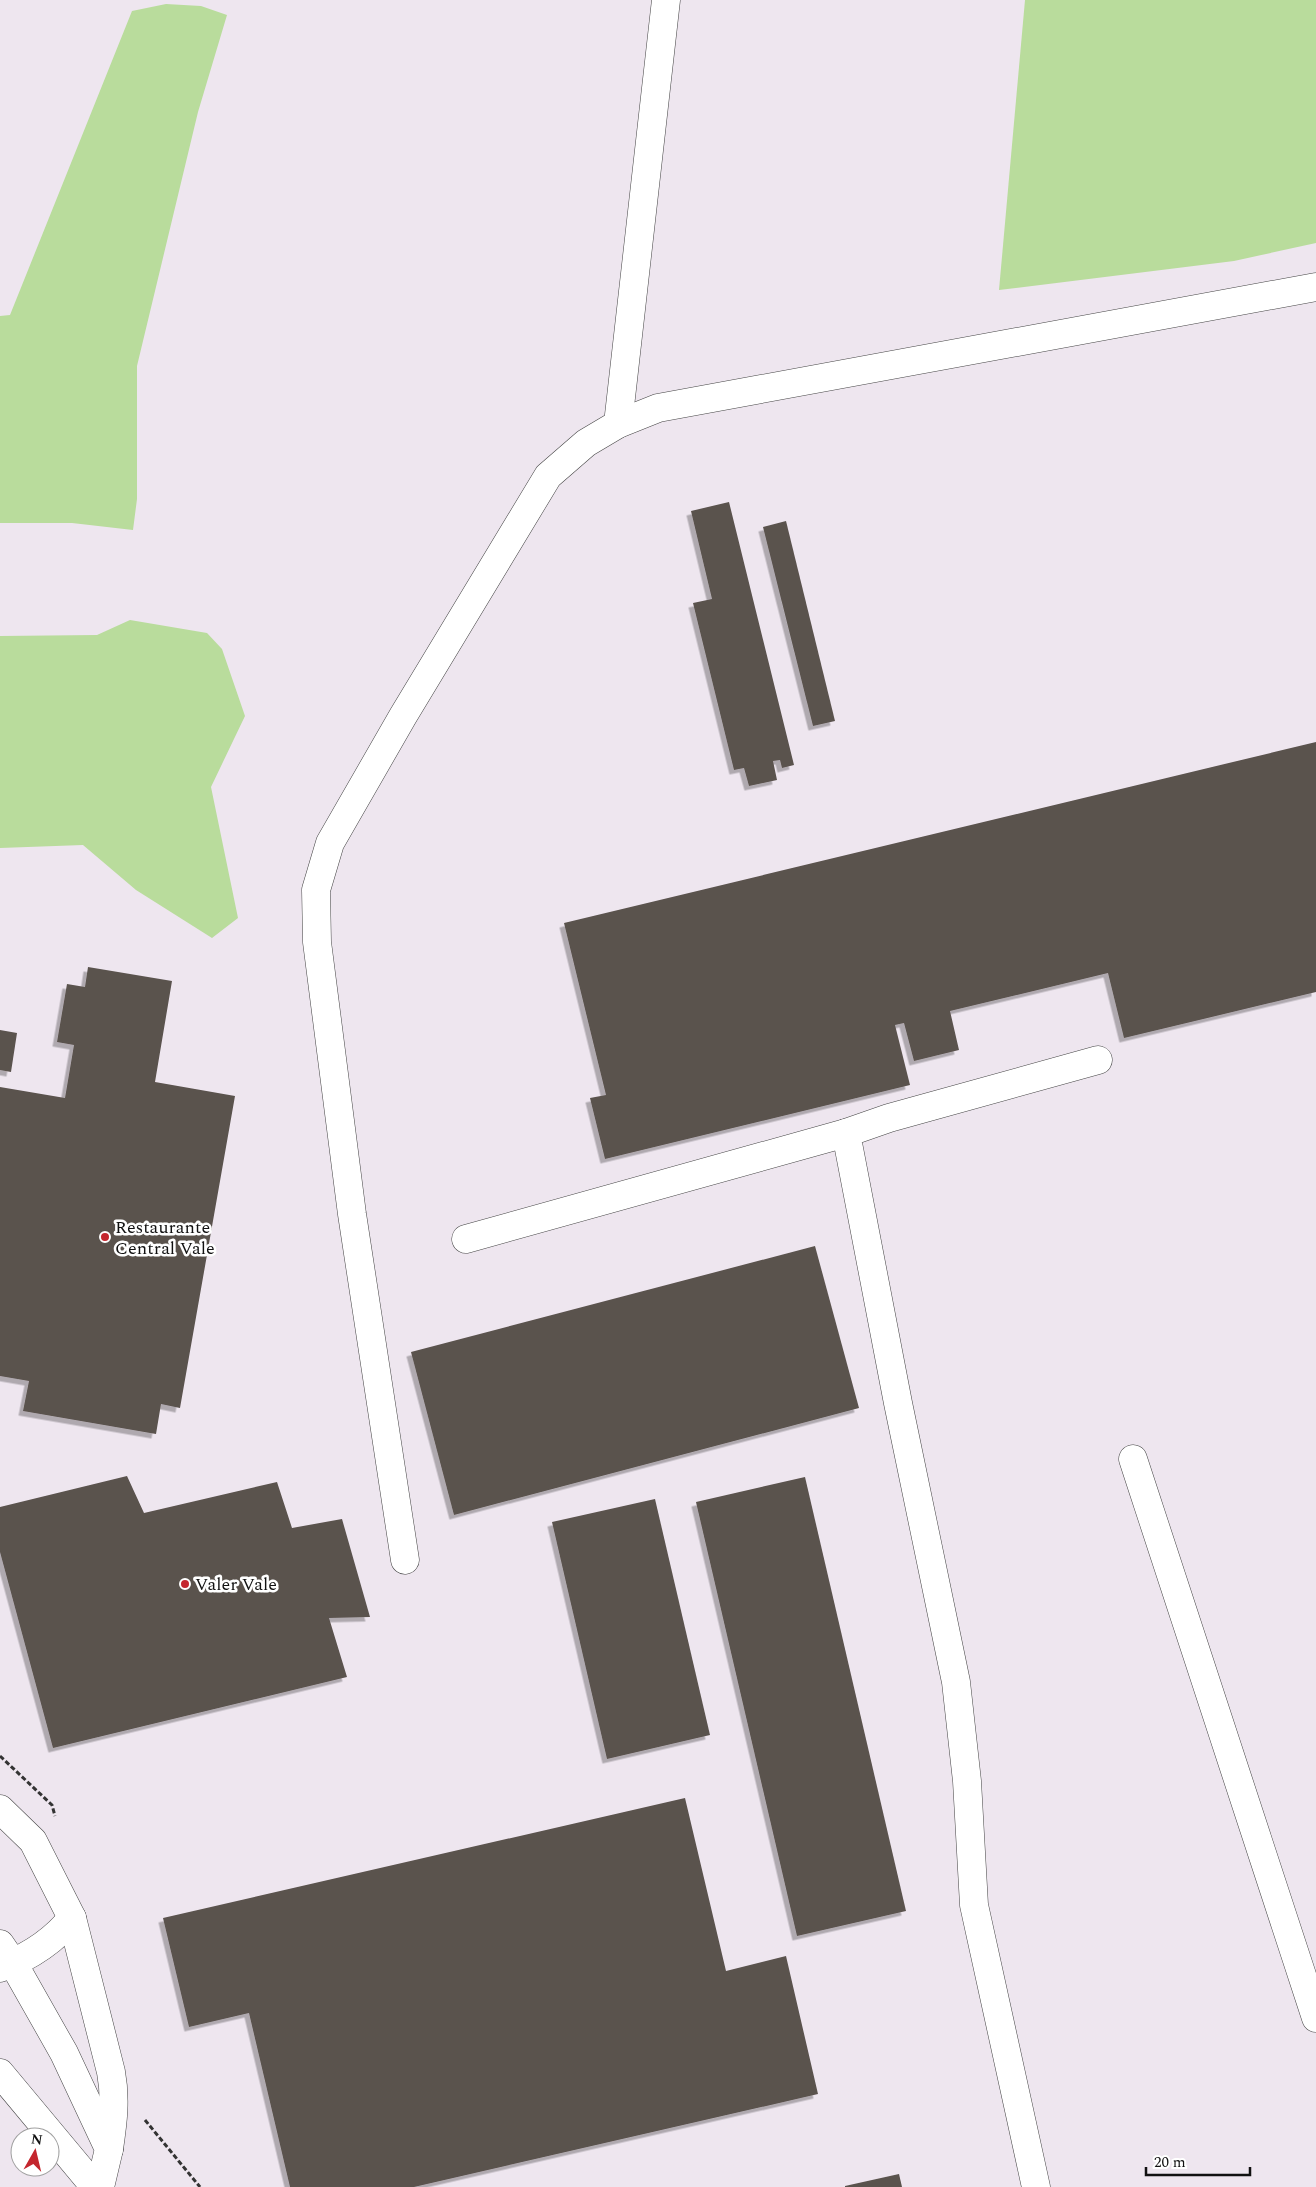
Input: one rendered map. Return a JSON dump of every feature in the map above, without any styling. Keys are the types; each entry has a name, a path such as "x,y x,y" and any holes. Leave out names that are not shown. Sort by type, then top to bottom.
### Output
{"lane":[{"path":"618,424 666,0"},
{"path":"405,1560 351,1204 317,942 316,890 330,843 398,725 548,476 586,443 618,424 658,408 1316,287"},
{"path":"466,1239 846,1133 889,1118 1098,1060"},
{"path":"846,1133 898,1403 956,1682 967,1791 974,1905 1036,2187"},
{"path":"1133,1459 1316,2018"},
{"path":"0,1809 33,1840 72,1918 115,2094 109,2149 100,2187"},
{"path":"72,1918 60,1933 42,1947 4,1958 64,2054 109,2149"},
{"path":"0,2074 95,2187"}],"shaded area":[{"path":"0,0 1316,0 1316,2187 0,2187"}],"green space":[{"path":"1025,0 1316,0 1316,243 1234,261 999,290"},
{"path":"166,4 201,6 227,15 198,112 137,366 137,499 133,530 72,523 0,523 0,316 10,315 132,11"},
{"path":"130,620 207,633 222,649 245,716 211,787 238,918 212,938 136,890 83,845 0,848 0,636 97,635"}],"building":[{"path":"729,502 794,765 782,768 780,760 773,761 777,780 749,786 744,768 734,770 693,603 712,599 691,511"},
{"path":"786,521 835,721 813,726 763,527"},
{"path":"1316,742 1316,992 1124,1038 1108,973 950,1011 959,1050 914,1061 904,1023 895,1025 910,1085 605,1159 590,1098 606,1095 564,923"},
{"name":"Restaurante Central Vale","path":"88,967 172,981 155,1082 235,1096 180,1408 161,1404 156,1434 23,1411 29,1381 0,1376 0,1087 65,1098 74,1045 57,1042 67,984 85,987"},
{"path":"0,1030 17,1033 11,1072 0,1070"},
{"path":"815,1246 859,1408 454,1515 411,1352"},
{"name":"Valer Vale","path":"127,1476 144,1513 277,1482 292,1528 342,1519 370,1617 329,1618 347,1677 53,1748 0,1552 0,1507"},
{"path":"805,1477 906,1911 797,1936 696,1502"},
{"path":"655,1499 710,1735 607,1759 552,1522"},
{"path":"685,1798 726,1971 786,1956 818,2094 414,2187 290,2187 249,2013 189,2027 163,1918"},
{"path":"899,2174 902,2187 845,2187 845,2186"}],"place":[{"name":"Restaurante Central Vale","path":"105,1237"},
{"name":"Valer Vale","path":"185,1584"}]}
